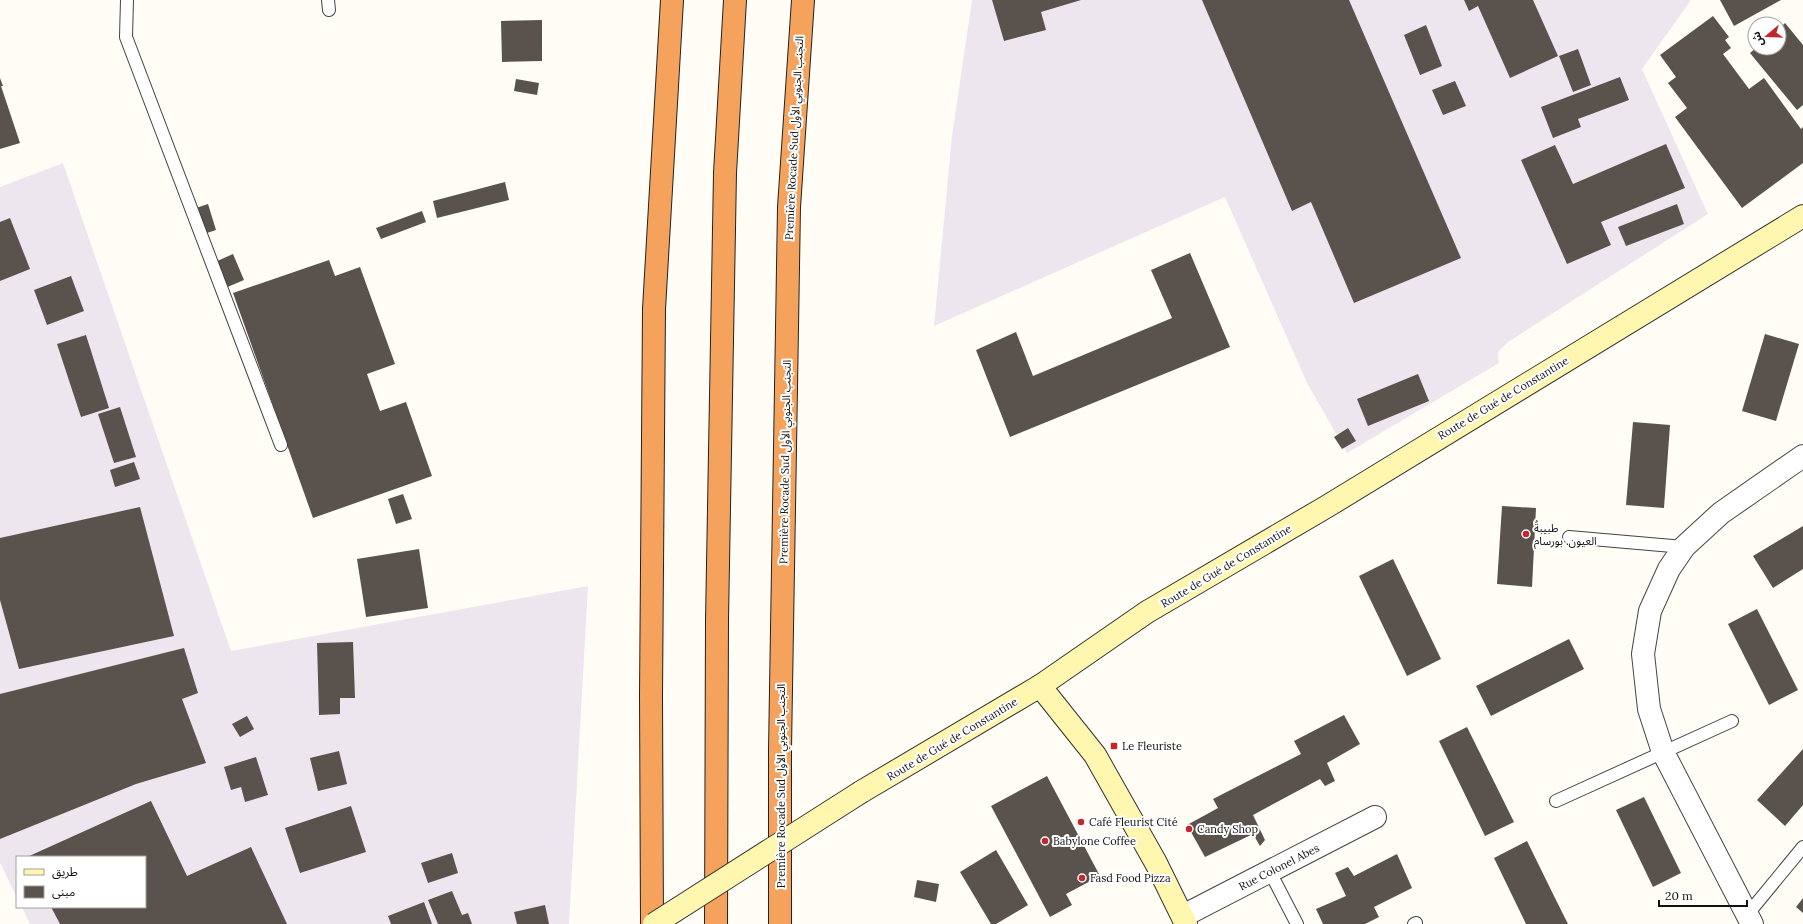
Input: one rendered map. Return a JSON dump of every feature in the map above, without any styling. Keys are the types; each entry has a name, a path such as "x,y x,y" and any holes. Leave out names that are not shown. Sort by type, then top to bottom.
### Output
{"highway":[{"path":"653,924 651,704 654,309 672,0"},
{"path":"716,924 717,620 725,173 735,0"},
{"name":"Première Rocade Sud التجنب الجنوبي الأول","path":"780,924 781,711 789,207 803,0"}],"main road":[{"name":"Route de Gué de Constantine","path":"653,924 862,792 1040,686 1147,612 1332,503 1803,216"},
{"path":"1040,686 1095,755 1156,863 1185,920"}],"street":[{"path":"1749,919 1663,752 1649,709 1643,654 1650,611 1669,569 1684,547 1721,513 1803,456"},
{"name":"Rue Colonel Abes","path":"1185,920 1270,872 1375,817"}],"lane":[{"path":"127,0 126,38 281,445"},
{"path":"1569,537 1684,547"},
{"path":"1556,801 1732,722"},
{"path":"1749,919 1803,847"},
{"path":"1270,872 1297,924"}],"shaded area":[{"path":"972,0 1691,0 1642,69 1708,214 1508,342 1498,352 1499,363 1347,453 1307,383 1225,197 934,326 952,136"},
{"path":"63,163 231,651 588,586 569,924 30,924 22,908 146,908 146,856 16,856 16,896 0,863 0,187"}],"building":[{"path":"992,0 1081,0 1041,12 1046,30 1004,41"},
{"path":"1202,0 1349,0 1461,258 1354,303 1311,202 1292,211"},
{"path":"1464,0 1533,0 1558,56 1510,78 1478,6 1469,11"},
{"path":"1720,0 1781,0 1752,16 1747,16 1747,19 1734,26"},
{"path":"1713,16 1729,37 1725,40 1731,48 1723,54 1749,89 1764,78 1801,129 1803,127 1803,163 1742,208 1675,117 1687,108 1668,83 1676,77 1660,55"},
{"path":"542,20 542,61 502,62 501,21"},
{"path":"1426,25 1442,66 1420,75 1404,35"},
{"path":"1787,25 1803,45 1803,105 1797,110 1752,56 1787,56"},
{"path":"1578,49 1591,85 1573,92 1559,56"},
{"path":"1620,77 1629,100 1578,119 1581,127 1553,138 1541,107"},
{"path":"0,78 3,86 1,86 20,143 0,149"},
{"path":"516,79 539,83 537,95 514,91"},
{"path":"1455,81 1466,106 1443,115 1432,90"},
{"path":"1666,144 1685,188 1601,222 1611,245 1567,264 1521,160 1555,145 1573,184"},
{"path":"505,182 509,200 437,218 433,201"},
{"path":"208,204 216,230 198,236 190,210"},
{"path":"1677,204 1684,224 1626,246 1618,227"},
{"path":"422,211 426,222 381,239 376,228"},
{"path":"10,218 30,269 0,281 0,222"},
{"path":"1190,253 1230,347 1010,437 976,350 1016,332 1033,376 1172,318 1151,270"},
{"path":"233,254 244,280 218,291 206,266"},
{"path":"329,260 335,276 360,267 395,364 367,374 380,411 406,402 432,476 313,518 233,293"},
{"path":"71,276 84,311 47,325 34,290"},
{"path":"1765,334 1799,344 1776,421 1742,411"},
{"path":"86,335 109,408 81,417 57,344"},
{"path":"1418,374 1429,401 1368,426 1357,399"},
{"path":"120,407 136,457 114,463 98,414"},
{"path":"1633,422 1670,425 1664,508 1626,505"},
{"path":"1348,428 1356,441 1342,449 1334,437"},
{"path":"134,462 140,479 115,487 110,470"},
{"path":"403,494 412,519 396,524 388,499"},
{"path":"1502,506 1536,508 1532,587 1497,584"},
{"path":"140,507 174,636 19,669 0,600 0,538"},
{"path":"1803,526 1803,569 1773,588 1753,556"},
{"path":"419,549 428,608 366,617 357,559"},
{"path":"1393,559 1441,659 1407,676 1359,576"},
{"path":"1757,609 1798,690 1769,705 1728,624"},
{"path":"1569,639 1584,669 1491,716 1476,686"},
{"path":"353,642 355,698 340,698 340,714 319,715 317,643"},
{"path":"184,648 198,693 182,699 206,763 136,784 0,839 0,694"},
{"path":"1344,715 1360,744 1327,763 1335,781 1325,786 1320,779 1253,815 1265,840 1260,846 1253,834 1205,857 1187,825 1218,808 1213,799 1301,754 1294,741"},
{"path":"247,716 254,729 240,737 232,724"},
{"path":"1467,727 1514,822 1485,836 1439,741"},
{"path":"1803,749 1803,805 1785,826 1757,800"},
{"path":"339,751 347,784 318,791 310,758"},
{"path":"256,757 268,795 245,802 241,787 231,790 224,767"},
{"name":"Babylone Coffee","path":"1047,776 1100,876 1066,894 1072,905 1050,917 991,806"},
{"path":"1644,797 1681,873 1653,887 1616,810"},
{"path":"151,801 187,876 251,847 287,924 60,924 52,908 146,908 146,856 29,856"},
{"path":"351,806 366,852 300,873 285,828"},
{"path":"1527,841 1568,924 1526,924 1494,858"},
{"path":"996,850 1028,905 996,924 991,924 960,872"},
{"path":"452,853 458,873 428,883 421,863"},
{"path":"1397,854 1412,888 1374,907 1379,917 1365,924 1323,924 1316,909 1346,896 1335,873 1348,867 1354,876"},
{"path":"917,880 939,884 936,902 914,897"},
{"path":"452,891 462,915 468,913 472,924 438,924 428,900"},
{"path":"1803,898 1803,913 1796,907"},
{"path":"424,902 432,924 391,924 388,916"},
{"path":"545,905 549,924 517,924 514,912"}],"place":[{"name":"طبيبةُ العيون. بورسام","path":"1526,534"},
{"name":"Le Fleuriste","path":"1114,746"},
{"name":"Café Fleurist Cité","path":"1081,822"},
{"name":"Candy Shop","path":"1189,829"},
{"name":"Babylone Coffee","path":"1045,841"},
{"name":"Fasd Food Pizza","path":"1082,878"}]}
